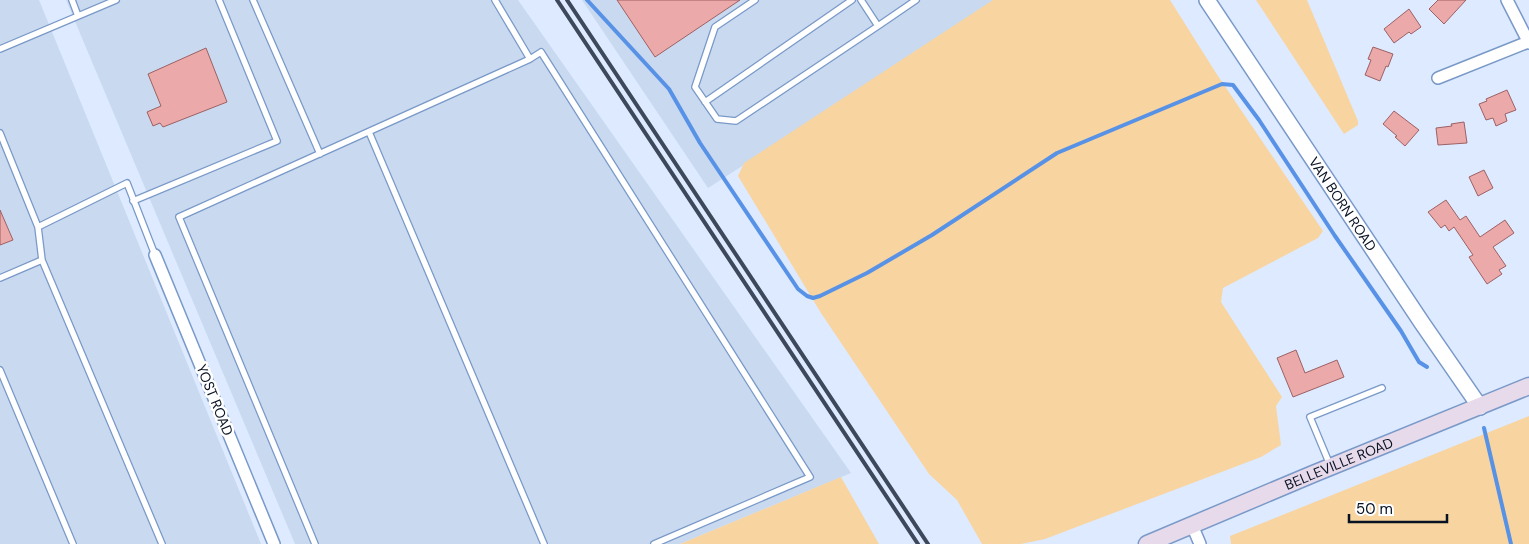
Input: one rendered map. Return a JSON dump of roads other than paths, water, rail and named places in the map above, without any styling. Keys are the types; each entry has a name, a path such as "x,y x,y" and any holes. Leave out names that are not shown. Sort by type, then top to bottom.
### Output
{"main road":[{"name":"BELLEVILLE ROAD","path":"1148,544 1529,386"}],"street":[{"name":"VAN BORN ROAD","path":"1207,0 1426,329 1480,406"},
{"path":"1438,78 1529,43 1507,0"},
{"name":"YOST ROAD","path":"155,255 274,544"},
{"path":"1192,525 1200,544"}],"lane":[{"path":"72,0 78,16"},
{"path":"0,49 116,0"},
{"path":"133,201 277,141 219,0"},
{"path":"253,0 320,154"},
{"path":"495,0 530,59"},
{"path":"755,0 715,27 695,87 717,119 736,120 916,0"},
{"path":"705,102 852,0"},
{"path":"861,0 878,26"},
{"path":"315,544 179,217 530,59 541,52 810,476 654,544"},
{"path":"369,132 544,544"},
{"path":"0,133 38,227 42,260 162,544"},
{"path":"38,227 126,184 155,255"},
{"path":"0,278 42,260"},
{"path":"0,370 73,544"},
{"path":"1330,467 1310,418 1382,388"}],"waterway":[{"path":"587,0 669,89 700,143 798,289 807,296 813,298 820,296 867,273 932,235 1057,153 1222,84 1233,85 1259,120 1335,236 1401,331 1419,362 1427,367"},
{"path":"1484,428 1511,544"}],"railway":[{"path":"557,0 918,544"},
{"path":"567,0 928,544"}]}
